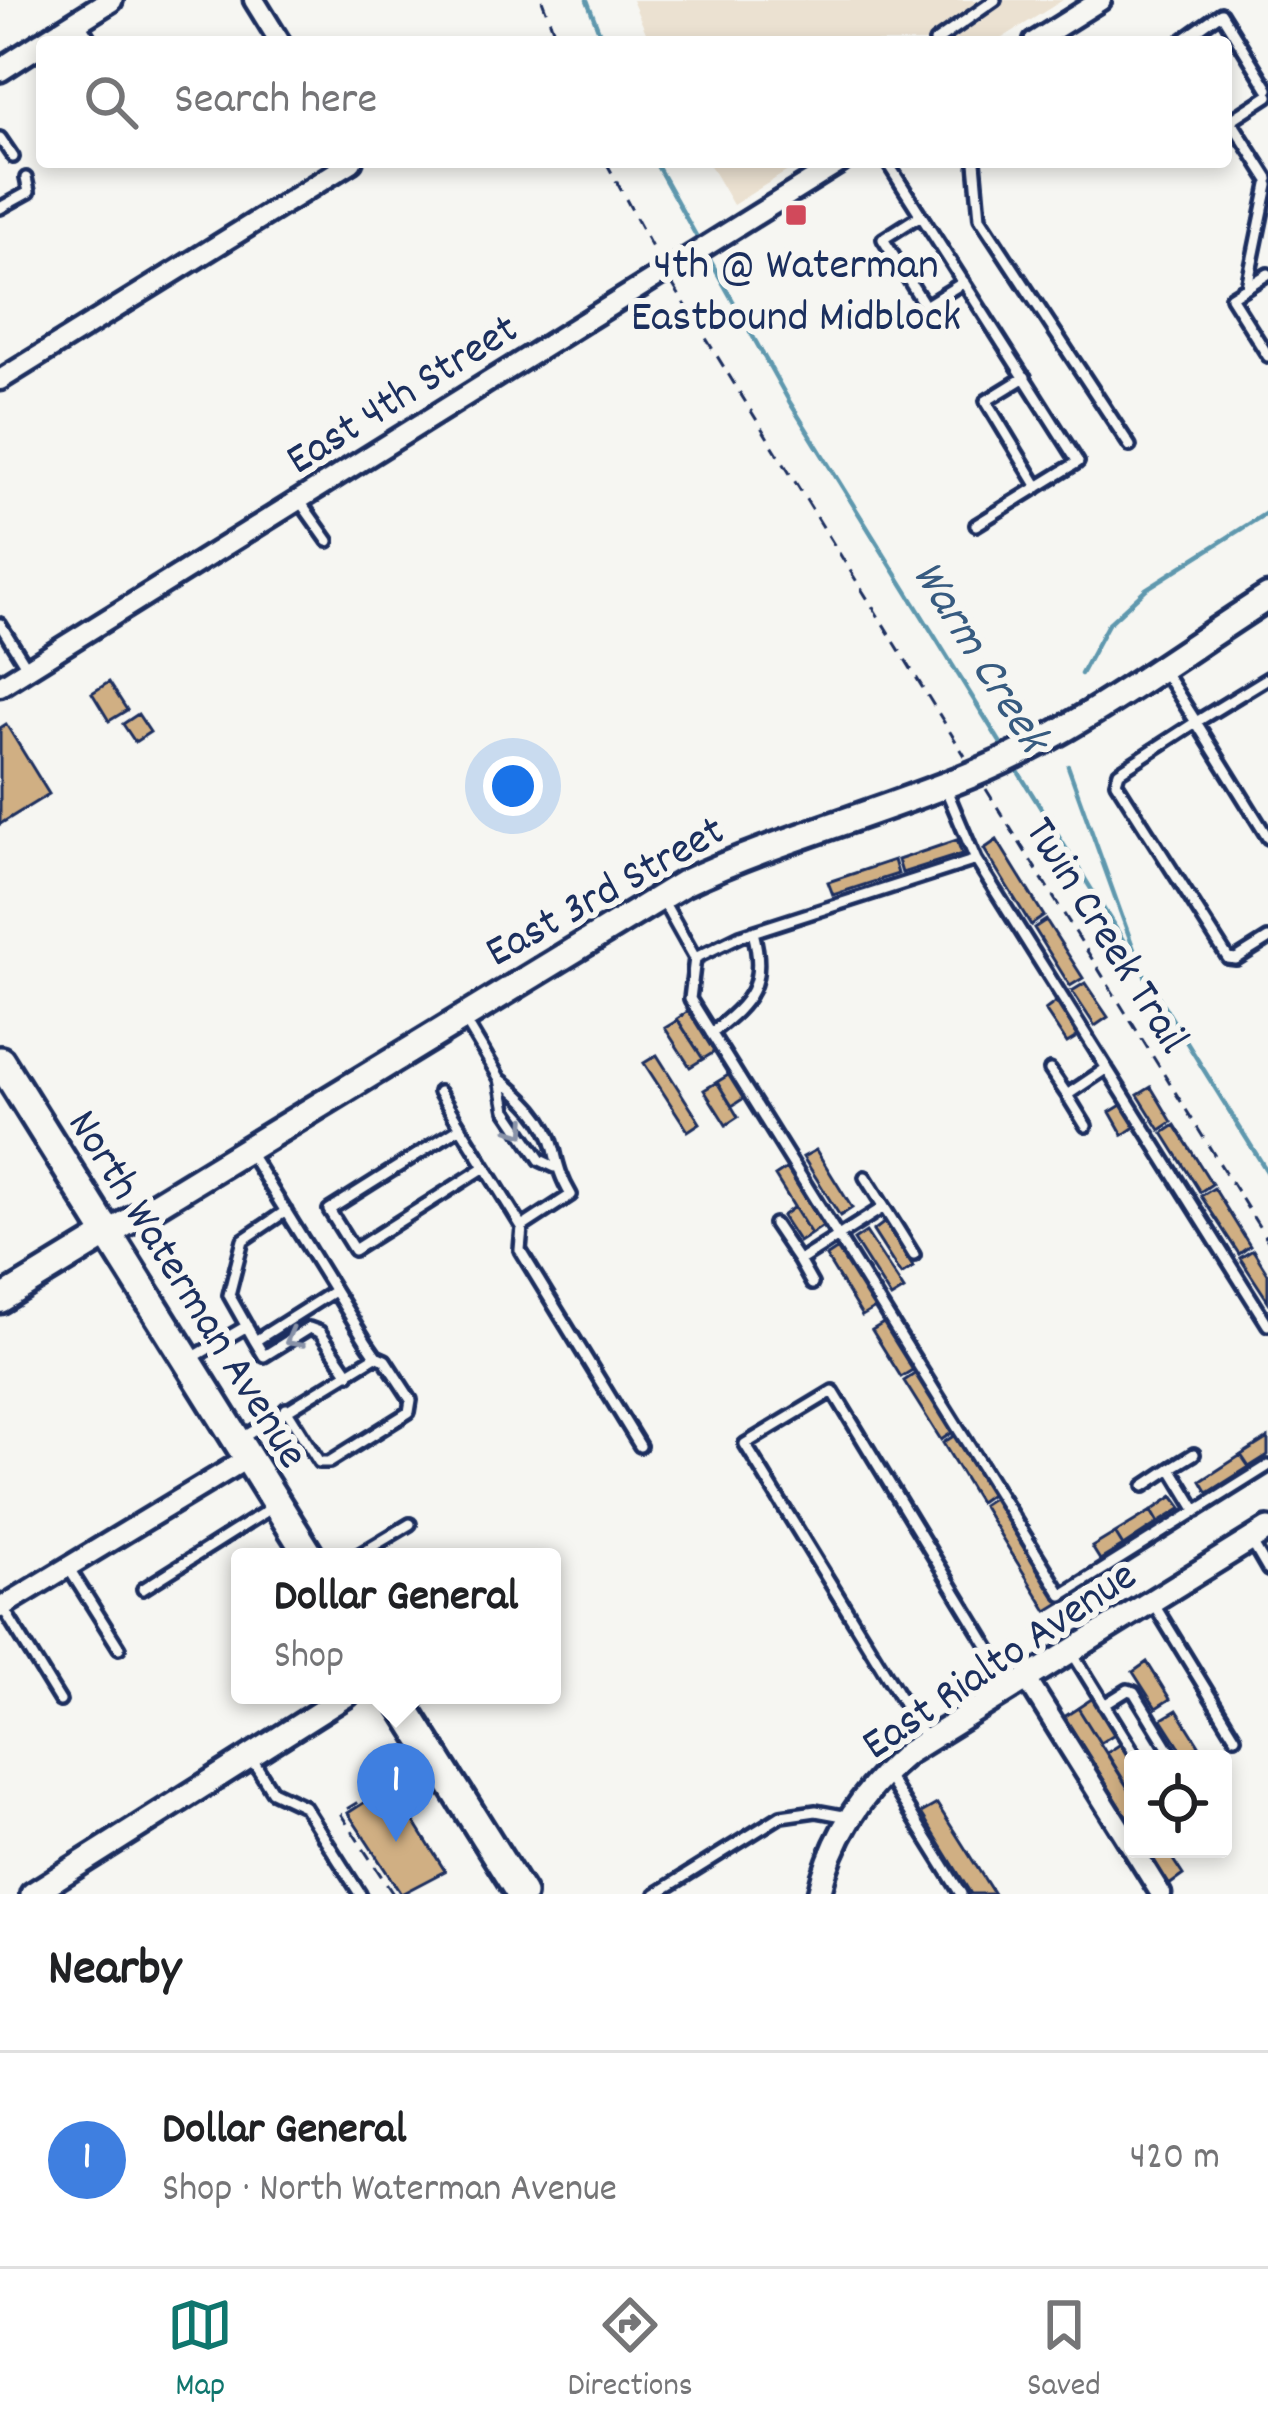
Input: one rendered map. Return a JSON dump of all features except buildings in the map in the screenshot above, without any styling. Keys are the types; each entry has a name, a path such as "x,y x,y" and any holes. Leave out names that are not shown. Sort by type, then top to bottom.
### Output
{"main road":[{"name":"East 3rd Street","path":"0,1300 660,896 736,859 981,771 1034,744 1268,597"},
{"name":"North Waterman Avenue","path":"0,1061 304,1548"},
{"path":"402,1704 520,1894"}],"street":[{"path":"54,36 111,0"},
{"path":"254,0 276,36"},
{"path":"1044,36 1101,0"},
{"path":"0,70 36,47"},
{"path":"0,380 342,168"},
{"name":"East 4th Street","path":"0,686 830,168"},
{"path":"1,1606 68,1567 243,1449"},
{"name":"East Rialto Avenue","path":"819,1894 849,1817 885,1772 1150,1599 1263,1533"},
{"path":"1020,1683 1124,1836"},
{"path":"32,1894 333,1704"},
{"path":"1139,1858 1161,1894"}],"lane":[{"path":"944,36 995,0"},
{"path":"1188,36 1221,13 1268,93 1232,115"},
{"path":"78,20 88,36"},
{"path":"1232,124 1268,182 1247,287"},
{"path":"0,138 13,157"},
{"path":"891,168 1078,462 976,525"},
{"path":"976,168 980,218 1130,446"},
{"path":"0,208 28,192 26,178"},
{"path":"921,215 883,239 925,307 964,282"},
{"path":"1268,275 1231,297 1268,356"},
{"path":"1025,377 986,401 1038,487"},
{"path":"298,500 328,542"},
{"path":"0,624 28,669"},
{"path":"1160,666 1268,838"},
{"path":"1268,678 1119,772 1116,782 1228,958 1236,959 1268,939"},
{"path":"944,787 976,860 1268,1325"},
{"path":"695,958 753,932 976,860"},
{"path":"660,896 695,958 690,999 1062,1595 1268,1466"},
{"path":"711,1033 746,1006 761,961 753,932"},
{"path":"462,1016 500,1079 506,1110 539,1160 555,1167"},
{"path":"1067,1095 1107,1068"},
{"path":"1050,1070 1086,1126"},
{"path":"500,1079 528,1101 554,1145 555,1167 571,1195 523,1227"},
{"path":"439,1092 523,1227 520,1250 640,1446"},
{"path":"460,1127 329,1210 354,1250 485,1167"},
{"path":"246,1148 334,1292 411,1400 409,1412 328,1462 319,1462 286,1409"},
{"path":"865,1177 914,1255"},
{"path":"799,1261 884,1207"},
{"path":"286,1211 243,1240 229,1295 264,1356 309,1328 320,1332 350,1374"},
{"path":"774,1224 812,1284"},
{"path":"255,1342 334,1292"},
{"path":"188,1361 247,1326"},
{"path":"243,1449 286,1409 376,1356"},
{"path":"927,1741 745,1444 833,1391 1020,1683"},
{"path":"1144,1486 1194,1454"},
{"path":"1171,1468 1197,1511"},
{"path":"143,1589 277,1504"},
{"path":"370,1548 410,1524"},
{"path":"1263,1533 1268,1570"},
{"path":"68,1567 119,1648"},
{"path":"1150,1599 1235,1736"},
{"path":"1,1606 60,1701"},
{"path":"1070,1650 1132,1750"},
{"path":"1105,1705 1128,1690 1133,1692 1170,1750"},
{"path":"250,1756 272,1792 304,1806 360,1894"},
{"path":"885,1772 961,1894"},
{"path":"656,1894 781,1816 816,1811 849,1817"}],"path":[{"path":"542,0 556,36"},
{"name":"Twin Creek Trail","path":"609,168 665,271 981,771 1268,1241"},
{"path":"393,1894 340,1813 402,1775"}],"shaded area":[{"path":"632,0 1063,0 1006,36 647,36"},
{"path":"711,168 792,168 733,205"}],"waterway":[{"name":"Warm Creek","path":"587,0 601,36"},
{"name":"Warm Creek","path":"658,168 699,241"},
{"name":"Warm Creek","path":"705,251 789,401 1005,750"},
{"path":"1081,674 1108,624 1146,589 1268,512"},
{"name":"Warm Creek","path":"1014,765 1268,1173"},
{"path":"1068,766 1137,958"}],"place":[{"name":"4th @ Waterman Eastbound Midblock","path":"796,215"},
{"name":"Dollar General","path":"396,1842"}]}
